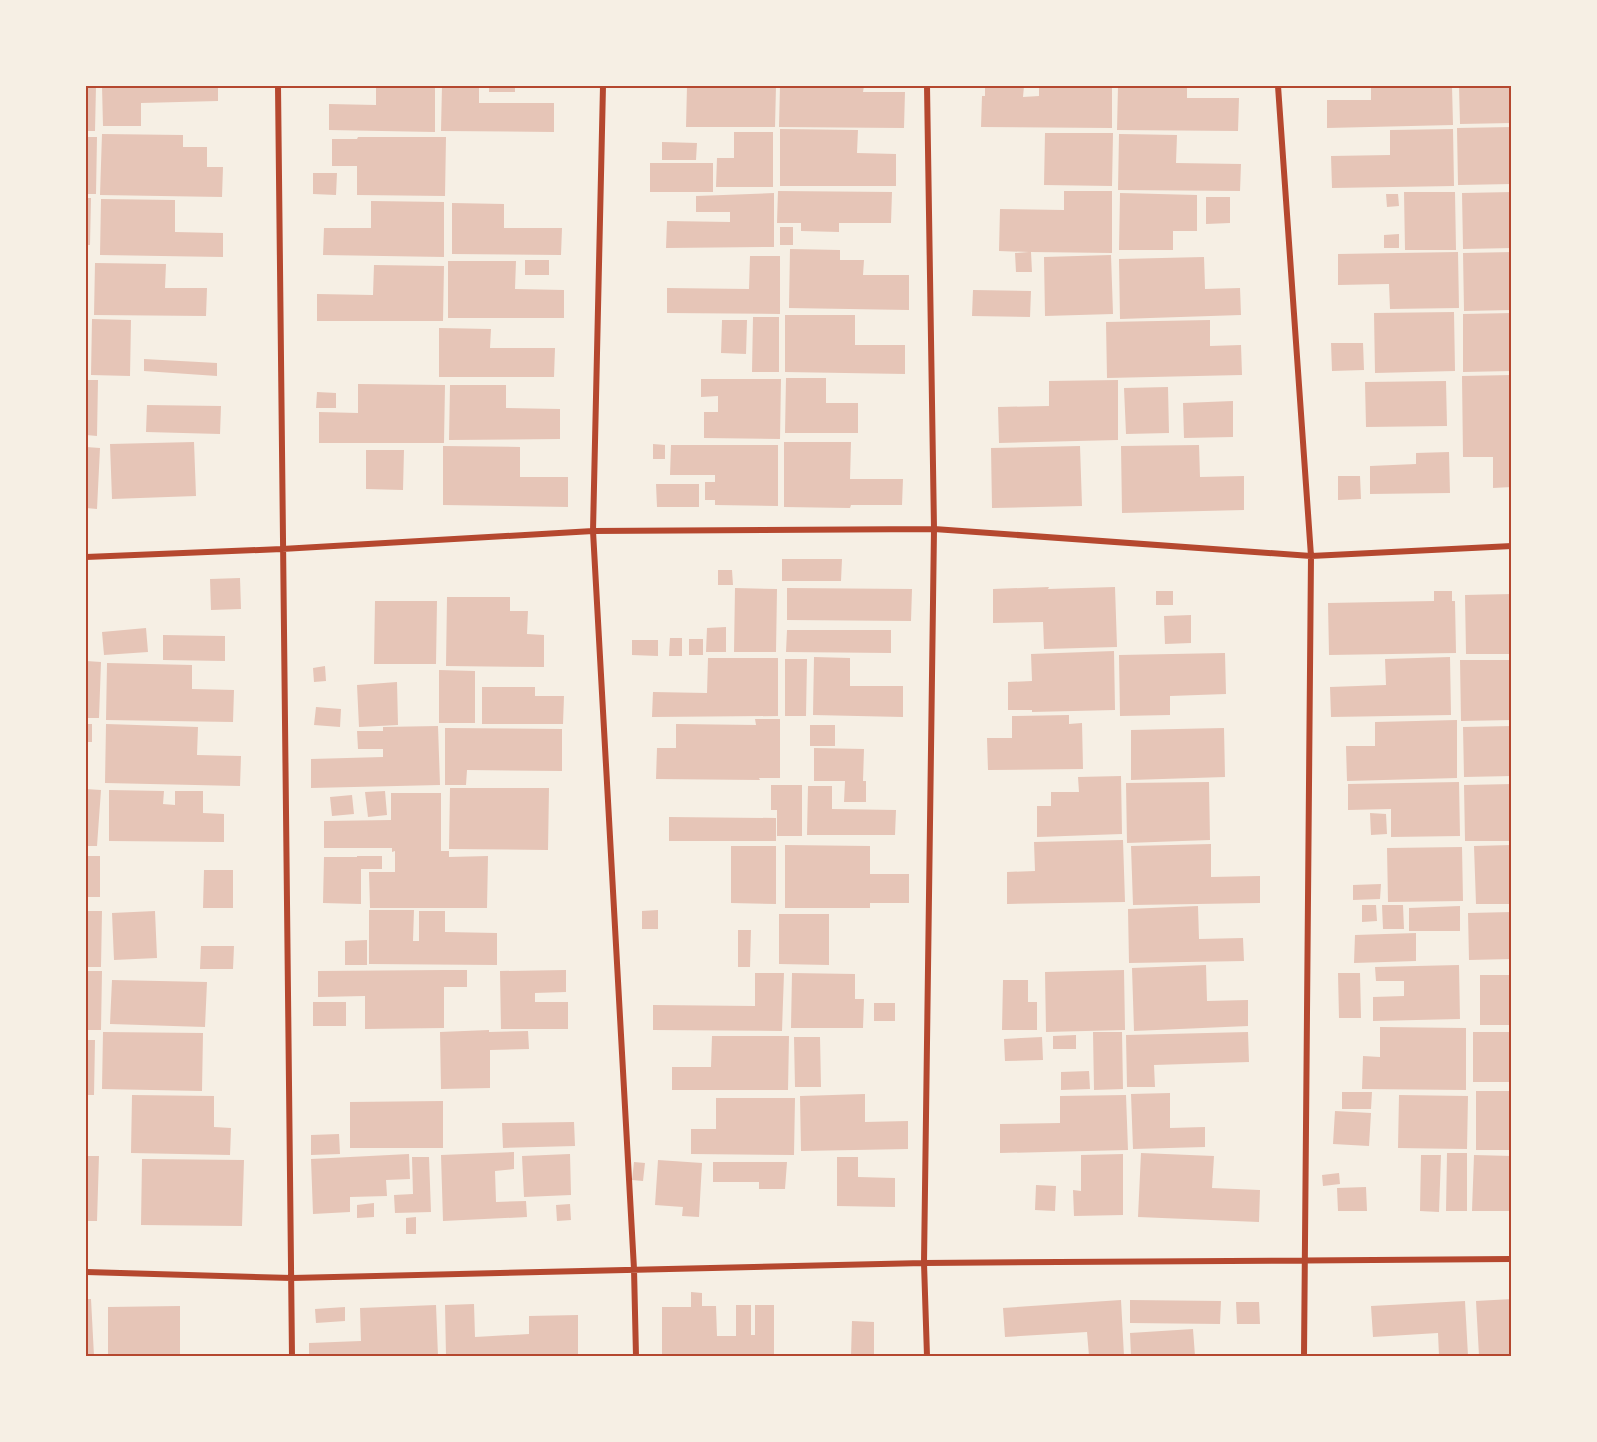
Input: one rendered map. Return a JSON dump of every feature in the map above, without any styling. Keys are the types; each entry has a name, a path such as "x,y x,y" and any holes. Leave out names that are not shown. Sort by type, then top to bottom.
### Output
{"street":[{"path":"278,86 292,1356"},
{"path":"603,86 593,531 634,1269 636,1356"},
{"path":"927,86 934,529 924,1263 927,1356"},
{"path":"1278,86 1311,556 1304,1356"},
{"path":"86,557 282,549 593,531 934,529 1311,556 1512,546"},
{"path":"86,1272 292,1278 924,1263 1512,1259"}],"building":[{"path":"86,86 96,86 95,131 86,131"},
{"path":"102,86 218,86 218,101 141,103 141,126 103,126"},
{"path":"376,86 435,86 435,132 329,130 329,104 376,105"},
{"path":"442,86 479,86 479,103 554,103 554,132 441,131"},
{"path":"489,86 515,86 515,92 489,92"},
{"path":"687,86 776,86 775,127 686,127"},
{"path":"780,86 864,86 863,92 905,92 904,128 779,127"},
{"path":"985,86 1024,86 1023,97 1039,96 1039,86 1112,86 1112,128 981,127 982,96 985,96"},
{"path":"1118,86 1187,86 1187,98 1239,98 1238,131 1117,130"},
{"path":"1371,86 1452,86 1453,125 1327,128 1327,100 1371,100"},
{"path":"1459,86 1512,86 1512,123 1460,124"},
{"path":"1512,127 1512,184 1458,185 1457,128"},
{"path":"780,129 858,130 857,153 896,154 896,186 780,186"},
{"path":"1453,129 1454,186 1332,188 1331,156 1390,155 1390,130"},
{"path":"734,132 773,132 773,187 716,187 717,158 734,158"},
{"path":"1045,133 1113,133 1112,186 1044,185"},
{"path":"102,134 183,135 183,147 207,147 207,167 223,167 222,197 100,195"},
{"path":"1119,134 1177,135 1176,163 1241,164 1240,191 1118,190"},
{"path":"86,137 97,137 96,194 86,194"},
{"path":"358,137 446,137 445,196 357,195 357,166 332,166 332,139 357,139"},
{"path":"662,142 697,143 696,160 662,160"},
{"path":"650,163 713,163 713,192 650,192"},
{"path":"313,173 337,173 336,195 313,194"},
{"path":"778,191 892,192 891,223 839,223 839,232 801,231 801,223 777,223"},
{"path":"1064,191 1112,191 1112,253 1031,252 1032,272 1016,272 1015,253 1029,252 999,251 1000,209 1064,210"},
{"path":"1404,192 1455,192 1456,250 1405,250"},
{"path":"1512,192 1512,248 1463,249 1462,193"},
{"path":"774,193 774,247 666,248 667,221 730,222 730,212 696,212 696,196"},
{"path":"1120,193 1197,195 1197,231 1173,231 1173,250 1119,250"},
{"path":"1386,194 1398,194 1399,206 1387,207"},
{"path":"1206,197 1230,197 1230,223 1206,224"},
{"path":"86,198 91,198 90,245 86,245"},
{"path":"101,199 175,200 175,232 223,233 223,257 100,255"},
{"path":"371,201 444,202 444,257 323,255 324,228 371,228"},
{"path":"452,203 504,204 504,228 562,228 561,255 452,254"},
{"path":"780,227 793,227 793,245 780,245"},
{"path":"1399,234 1399,248 1384,248 1384,235"},
{"path":"790,249 840,250 840,260 864,260 863,275 909,275 909,310 789,308"},
{"path":"1458,252 1459,308 1390,309 1389,284 1338,285 1338,254"},
{"path":"1512,252 1512,310 1464,311 1463,253"},
{"path":"1111,255 1113,314 1045,316 1044,257"},
{"path":"750,256 780,256 780,314 667,313 667,288 749,289"},
{"path":"1204,257 1205,289 1240,288 1241,315 1120,319 1119,259"},
{"path":"525,260 549,260 549,275 525,275"},
{"path":"448,261 516,261 515,289 564,290 564,318 448,318"},
{"path":"95,263 166,264 165,288 207,288 206,316 94,315"},
{"path":"374,265 444,266 443,321 317,321 317,294 373,295"},
{"path":"973,290 1031,291 1030,317 972,316"},
{"path":"1454,312 1455,371 1375,373 1374,313"},
{"path":"1512,313 1512,371 1463,372 1463,314"},
{"path":"785,315 855,315 855,345 905,345 905,374 785,372"},
{"path":"753,317 779,317 779,372 752,372"},
{"path":"92,319 131,320 130,376 91,375"},
{"path":"722,320 747,320 746,354 721,353"},
{"path":"1210,320 1210,346 1241,345 1242,375 1107,378 1106,322"},
{"path":"439,328 491,329 490,348 555,348 554,377 439,377"},
{"path":"1331,343 1363,343 1364,370 1332,371"},
{"path":"144,359 217,363 217,376 144,371"},
{"path":"1512,375 1512,487 1493,488 1493,457 1463,457 1462,376"},
{"path":"786,378 826,378 826,403 858,403 858,433 785,433"},
{"path":"701,379 781,379 780,439 704,438 704,412 718,412 718,396 701,397"},
{"path":"86,380 98,380 97,436 86,435"},
{"path":"1118,380 1118,440 999,443 998,407 1049,406 1049,381"},
{"path":"1446,381 1447,426 1366,427 1365,382"},
{"path":"358,384 445,385 444,443 319,443 319,412 358,413"},
{"path":"450,385 506,385 506,408 560,409 560,439 449,440"},
{"path":"1168,387 1169,433 1126,434 1124,388"},
{"path":"317,392 336,393 336,408 316,408"},
{"path":"1233,401 1233,437 1184,438 1183,403"},
{"path":"147,405 221,406 220,434 146,432"},
{"path":"194,442 196,496 112,499 110,444"},
{"path":"784,442 851,442 850,479 903,479 902,505 851,505 850,508 784,507"},
{"path":"653,444 665,445 665,459 653,459"},
{"path":"671,445 778,445 778,506 715,505 715,500 705,500 705,482 715,482 715,475 670,475"},
{"path":"1199,445 1200,477 1244,476 1244,510 1122,513 1121,446"},
{"path":"443,446 520,447 520,477 568,477 568,507 443,505"},
{"path":"1080,446 1082,506 992,508 991,448"},
{"path":"86,447 100,448 97,509 86,508"},
{"path":"366,450 404,450 403,490 366,489"},
{"path":"1449,452 1450,493 1370,494 1370,466 1416,464 1416,453"},
{"path":"1338,476 1360,476 1361,499 1338,500"},
{"path":"656,484 699,484 699,507 657,507"},
{"path":"782,559 842,559 841,581 782,581"},
{"path":"718,570 732,570 733,585 718,585"},
{"path":"240,578 241,609 211,610 210,579"},
{"path":"1049,587 1048,589 1115,587 1117,647 1044,649 1043,622 993,623 993,589"},
{"path":"735,588 777,589 776,652 734,652"},
{"path":"787,588 912,589 911,621 787,620"},
{"path":"1156,591 1173,591 1173,605 1156,605"},
{"path":"1434,591 1452,591 1452,601 1455,601 1456,653 1329,655 1328,603 1434,601"},
{"path":"1512,594 1512,654 1466,654 1465,595"},
{"path":"447,597 510,597 510,611 528,611 527,634 544,635 544,667 446,666"},
{"path":"375,601 437,601 436,664 374,664"},
{"path":"1191,615 1191,643 1165,644 1164,616"},
{"path":"726,627 726,652 706,652 707,628"},
{"path":"146,628 148,652 104,655 102,632"},
{"path":"787,630 891,630 891,653 786,652"},
{"path":"163,635 225,636 225,661 163,660"},
{"path":"670,638 682,638 682,656 669,656"},
{"path":"689,639 703,639 703,655 689,655"},
{"path":"632,640 658,640 658,656 632,655"},
{"path":"1114,651 1115,710 1032,712 1032,710 1008,710 1008,682 1032,681 1031,654"},
{"path":"1225,653 1226,694 1170,696 1170,715 1120,716 1119,655"},
{"path":"814,657 850,658 850,686 903,686 903,717 813,715"},
{"path":"1450,657 1451,715 1331,717 1330,687 1386,685 1385,659"},
{"path":"708,658 778,658 778,716 652,717 653,692 707,693"},
{"path":"785,659 807,659 806,716 785,716"},
{"path":"1460,660 1512,660 1512,720 1461,721"},
{"path":"86,661 101,662 99,718 86,718"},
{"path":"107,663 192,665 192,689 234,690 233,722 106,720"},
{"path":"325,666 326,681 314,682 313,668"},
{"path":"439,670 475,671 475,723 439,723"},
{"path":"397,682 398,725 359,727 357,685"},
{"path":"482,687 535,687 535,696 564,696 563,724 482,724"},
{"path":"316,707 341,709 340,727 314,725"},
{"path":"1069,715 1069,724 1082,723 1083,769 988,770 987,738 1012,738 1012,716"},
{"path":"755,719 780,719 780,778 759,778 760,780 656,779 657,748 676,748 676,724 756,725"},
{"path":"1457,720 1457,778 1347,781 1346,746 1375,746 1375,722"},
{"path":"86,724 92,724 92,742 86,742"},
{"path":"106,724 198,727 197,755 241,756 240,786 105,783"},
{"path":"810,725 835,725 835,746 810,746"},
{"path":"438,726 440,785 311,788 311,759 383,757 383,749 358,749 357,731 383,731 383,727"},
{"path":"1512,726 1512,776 1464,777 1463,727"},
{"path":"445,728 562,729 562,771 467,770 466,785 445,785"},
{"path":"1224,728 1225,777 1131,780 1131,730"},
{"path":"814,748 864,749 863,781 866,781 866,802 844,802 845,781 814,781"},
{"path":"1121,776 1122,834 1037,837 1037,806 1051,806 1051,792 1079,792 1078,777"},
{"path":"1209,782 1210,840 1127,843 1126,783"},
{"path":"1459,782 1460,836 1391,837 1391,809 1348,810 1348,784"},
{"path":"1512,784 1512,841 1465,841 1464,785"},
{"path":"771,785 802,785 802,836 777,836 777,810 771,810"},
{"path":"808,786 832,786 832,809 896,810 895,835 807,835"},
{"path":"450,788 549,788 548,850 449,849"},
{"path":"86,789 101,790 97,846 86,846"},
{"path":"109,790 164,791 163,804 175,805 175,791 203,791 203,813 224,814 224,842 109,841"},
{"path":"385,791 387,815 368,817 365,792"},
{"path":"391,793 441,793 441,851 449,851 449,857 488,856 487,908 370,908 369,872 395,872 395,851 392,852 392,848 324,848 324,821 391,820"},
{"path":"352,795 354,814 332,816 330,797"},
{"path":"1370,813 1386,814 1387,834 1371,835"},
{"path":"669,817 776,818 776,841 669,841"},
{"path":"1123,840 1125,902 1007,904 1007,872 1035,871 1034,842"},
{"path":"1211,844 1211,877 1260,876 1260,903 1133,905 1131,846"},
{"path":"785,845 870,846 870,874 909,874 909,903 870,903 870,908 785,908"},
{"path":"1512,845 1512,904 1476,904 1474,846"},
{"path":"731,846 776,846 776,904 731,903"},
{"path":"1462,847 1463,901 1388,902 1387,848"},
{"path":"86,856 100,856 100,897 86,897"},
{"path":"382,856 382,869 361,869 361,904 323,903 324,857"},
{"path":"204,870 233,870 233,908 203,908"},
{"path":"1381,884 1380,899 1353,900 1353,885"},
{"path":"1362,905 1376,905 1377,921 1362,922"},
{"path":"1382,905 1403,905 1404,929 1383,929"},
{"path":"1198,906 1199,939 1243,938 1244,961 1129,963 1128,909"},
{"path":"1460,906 1460,931 1409,931 1409,908"},
{"path":"369,910 414,910 413,941 419,941 419,911 445,911 445,932 497,933 497,965 369,964"},
{"path":"658,910 658,929 642,929 642,911"},
{"path":"86,911 102,911 101,967 86,967"},
{"path":"155,911 157,958 114,960 112,913"},
{"path":"1512,912 1512,959 1469,960 1468,913"},
{"path":"779,914 829,914 829,965 779,964"},
{"path":"738,930 751,930 750,967 738,967"},
{"path":"1416,933 1416,961 1354,963 1355,935"},
{"path":"367,940 367,965 345,965 345,941"},
{"path":"201,946 234,946 233,969 200,969"},
{"path":"1206,965 1207,1001 1248,1000 1248,1026 1134,1031 1132,968"},
{"path":"1459,965 1460,1019 1373,1021 1373,997 1404,996 1404,981 1376,981 1375,967"},
{"path":"467,970 467,987 444,987 444,1028 365,1029 365,996 318,997 318,971"},
{"path":"566,970 566,992 535,993 535,1002 568,1002 568,1029 501,1029 500,971"},
{"path":"1124,970 1125,1030 1046,1032 1045,972"},
{"path":"86,971 102,971 101,1030 86,1030"},
{"path":"755,973 784,973 782,1031 653,1030 653,1005 755,1006"},
{"path":"792,973 855,974 855,999 864,999 863,1028 791,1028"},
{"path":"1338,973 1360,973 1361,1018 1339,1018"},
{"path":"1480,975 1512,975 1512,1025 1480,1025"},
{"path":"112,980 207,982 205,1027 110,1024"},
{"path":"1003,980 1028,980 1028,1002 1037,1002 1037,1030 1002,1030"},
{"path":"313,1002 346,1002 346,1026 313,1026"},
{"path":"874,1003 895,1003 895,1021 874,1021"},
{"path":"1380,1027 1466,1028 1466,1090 1362,1089 1363,1056 1380,1057"},
{"path":"489,1030 489,1032 528,1031 529,1049 490,1050 490,1088 441,1089 440,1032"},
{"path":"103,1032 203,1033 202,1091 102,1089"},
{"path":"1093,1032 1122,1032 1123,1089 1094,1090"},
{"path":"1248,1032 1249,1062 1154,1065 1155,1087 1127,1087 1126,1035"},
{"path":"1473,1032 1512,1032 1512,1082 1473,1082"},
{"path":"1076,1035 1076,1049 1053,1049 1053,1036"},
{"path":"712,1036 789,1036 788,1090 672,1090 672,1067 711,1067"},
{"path":"794,1037 820,1037 821,1087 795,1087"},
{"path":"1042,1037 1043,1060 1005,1061 1004,1039"},
{"path":"86,1040 95,1040 94,1095 86,1095"},
{"path":"1089,1071 1090,1089 1061,1090 1061,1072"},
{"path":"1476,1091 1512,1091 1512,1150 1476,1150"},
{"path":"1342,1092 1372,1092 1371,1109 1342,1109"},
{"path":"1170,1093 1170,1128 1205,1127 1205,1147 1133,1149 1131,1094"},
{"path":"865,1094 865,1122 908,1121 908,1149 801,1151 800,1096"},
{"path":"132,1095 214,1096 214,1127 231,1128 230,1155 131,1153"},
{"path":"1126,1095 1128,1150 1000,1153 1000,1124 1060,1123 1060,1096"},
{"path":"1399,1095 1468,1096 1467,1149 1398,1148"},
{"path":"716,1098 795,1098 794,1155 691,1154 691,1129 716,1129"},
{"path":"443,1101 443,1148 350,1148 350,1102"},
{"path":"1335,1111 1371,1113 1369,1146 1333,1144"},
{"path":"574,1122 575,1146 503,1148 502,1123"},
{"path":"339,1134 340,1154 311,1155 311,1135"},
{"path":"514,1152 514,1169 495,1171 496,1202 526,1201 527,1217 443,1221 441,1155"},
{"path":"1141,1153 1214,1156 1212,1188 1260,1190 1259,1222 1138,1217"},
{"path":"1447,1153 1467,1153 1467,1211 1446,1211"},
{"path":"409,1154 410,1179 386,1180 387,1196 350,1197 350,1212 313,1214 311,1159"},
{"path":"570,1154 571,1195 524,1197 522,1156"},
{"path":"1123,1154 1123,1215 1074,1216 1073,1190 1081,1191 1081,1155"},
{"path":"1421,1155 1441,1155 1439,1212 1420,1211"},
{"path":"1474,1155 1512,1156 1512,1211 1472,1211"},
{"path":"86,1156 99,1156 97,1221 86,1221"},
{"path":"412,1157 429,1157 431,1212 395,1213 394,1195 413,1194"},
{"path":"837,1157 858,1157 858,1177 895,1178 895,1207 837,1206"},
{"path":"142,1159 244,1160 242,1226 141,1225"},
{"path":"658,1160 702,1163 699,1217 682,1216 683,1207 655,1205"},
{"path":"634,1162 645,1163 643,1181 632,1180"},
{"path":"713,1162 787,1162 785,1189 759,1189 759,1182 713,1182"},
{"path":"1339,1173 1340,1184 1323,1186 1322,1175"},
{"path":"1036,1185 1056,1186 1055,1211 1035,1210"},
{"path":"1366,1187 1367,1211 1338,1211 1337,1188"},
{"path":"374,1203 374,1217 357,1218 357,1205"},
{"path":"570,1204 571,1220 557,1221 556,1205"},
{"path":"416,1217 416,1234 406,1234 406,1218"},
{"path":"691,1292 702,1293 702,1306 716,1306 717,1336 736,1336 736,1305 751,1305 751,1335 755,1335 755,1305 774,1305 774,1356 662,1356 662,1307 691,1307"},
{"path":"86,1299 91,1299 94,1356 86,1356"},
{"path":"1512,1299 1512,1356 1479,1356 1476,1301"},
{"path":"1121,1300 1124,1356 1089,1356 1087,1332 1005,1337 1003,1308"},
{"path":"1130,1300 1221,1301 1220,1324 1130,1323"},
{"path":"1465,1301 1468,1356 1439,1356 1438,1333 1373,1337 1371,1306"},
{"path":"1236,1302 1259,1302 1260,1324 1237,1324"},
{"path":"474,1304 475,1337 529,1334 529,1316 578,1315 578,1356 446,1356 445,1305"},
{"path":"436,1305 438,1356 309,1356 309,1343 361,1341 360,1308"},
{"path":"180,1306 180,1356 108,1356 108,1307"},
{"path":"345,1307 345,1321 316,1323 315,1309"},
{"path":"852,1321 874,1322 874,1356 851,1356"},
{"path":"1193,1329 1195,1356 1131,1356 1130,1333"}]}
